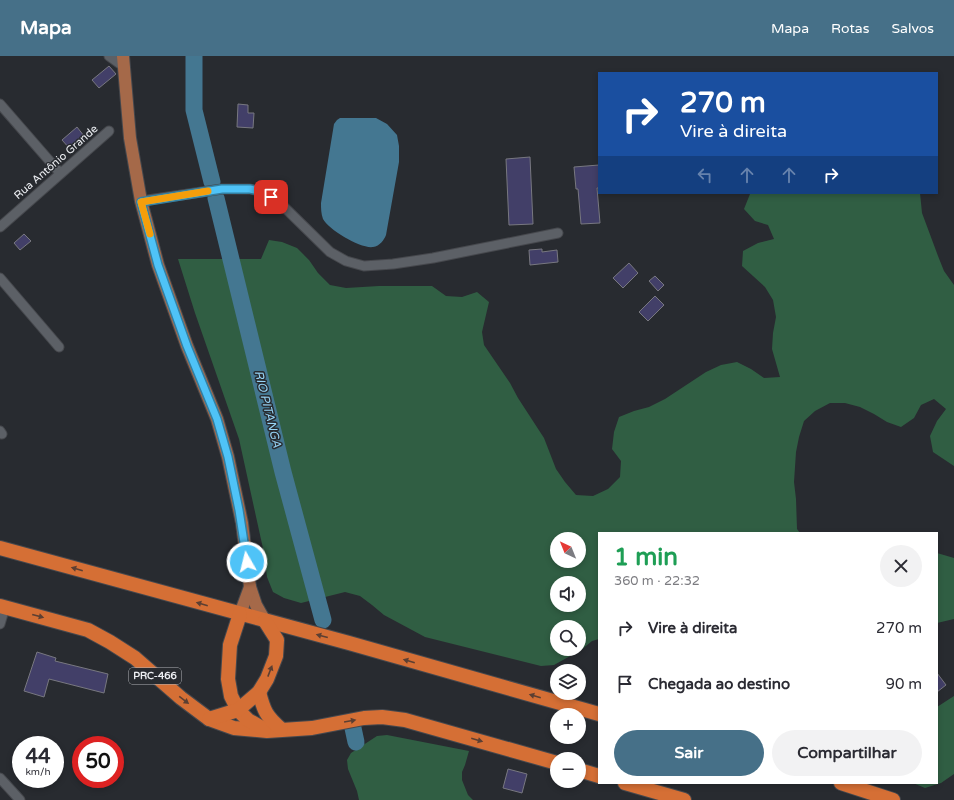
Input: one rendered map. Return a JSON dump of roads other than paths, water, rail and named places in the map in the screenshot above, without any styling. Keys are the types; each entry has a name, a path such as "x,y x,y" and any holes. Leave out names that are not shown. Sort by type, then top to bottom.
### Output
{"highway":[{"path":"0,548 349,643 598,714"},
{"name":"PRC-466","path":"2,607 88,630 135,658 181,698 209,719 234,728 274,730 312,728 364,718 382,717 412,722 550,761"},
{"path":"240,614 230,645 228,679 231,696 238,710 248,720 274,730"},
{"path":"209,719 238,710 259,692 267,679 276,656 276,640 265,620"},
{"path":"259,692 263,708 270,719 274,730"},
{"path":"586,772 598,776"},
{"path":"628,784 684,800"},
{"path":"844,784 893,800"}],"main road":[{"path":"123,61 130,138 141,202 158,265 187,346 217,419 228,457 242,523 250,587 256,605 265,620"},
{"path":"240,614 250,587"}],"street":[{"path":"109,56 123,61"},
{"path":"0,104 60,173"},
{"name":"Rua Antônio Grande","path":"0,227 109,131"},
{"path":"141,202 222,189 250,189 263,192 279,202 330,252 346,261 364,266 393,264 433,258 558,233"},
{"path":"0,278 59,347"},
{"path":"0,624 2,607"},
{"path":"0,778 20,800"}],"water":[{"path":"340,118 376,118 387,124 397,135 399,162 386,235 378,245 373,247 361,245 346,238 326,223 322,217 321,203 334,124"}],"waterway":[{"name":"RIO PITANGA","path":"194,56 194,110 212,182"},
{"name":"RIO PITANGA","path":"216,198 283,472 323,620"},
{"name":"RIO PITANGA","path":"353,728 356,742"}]}
